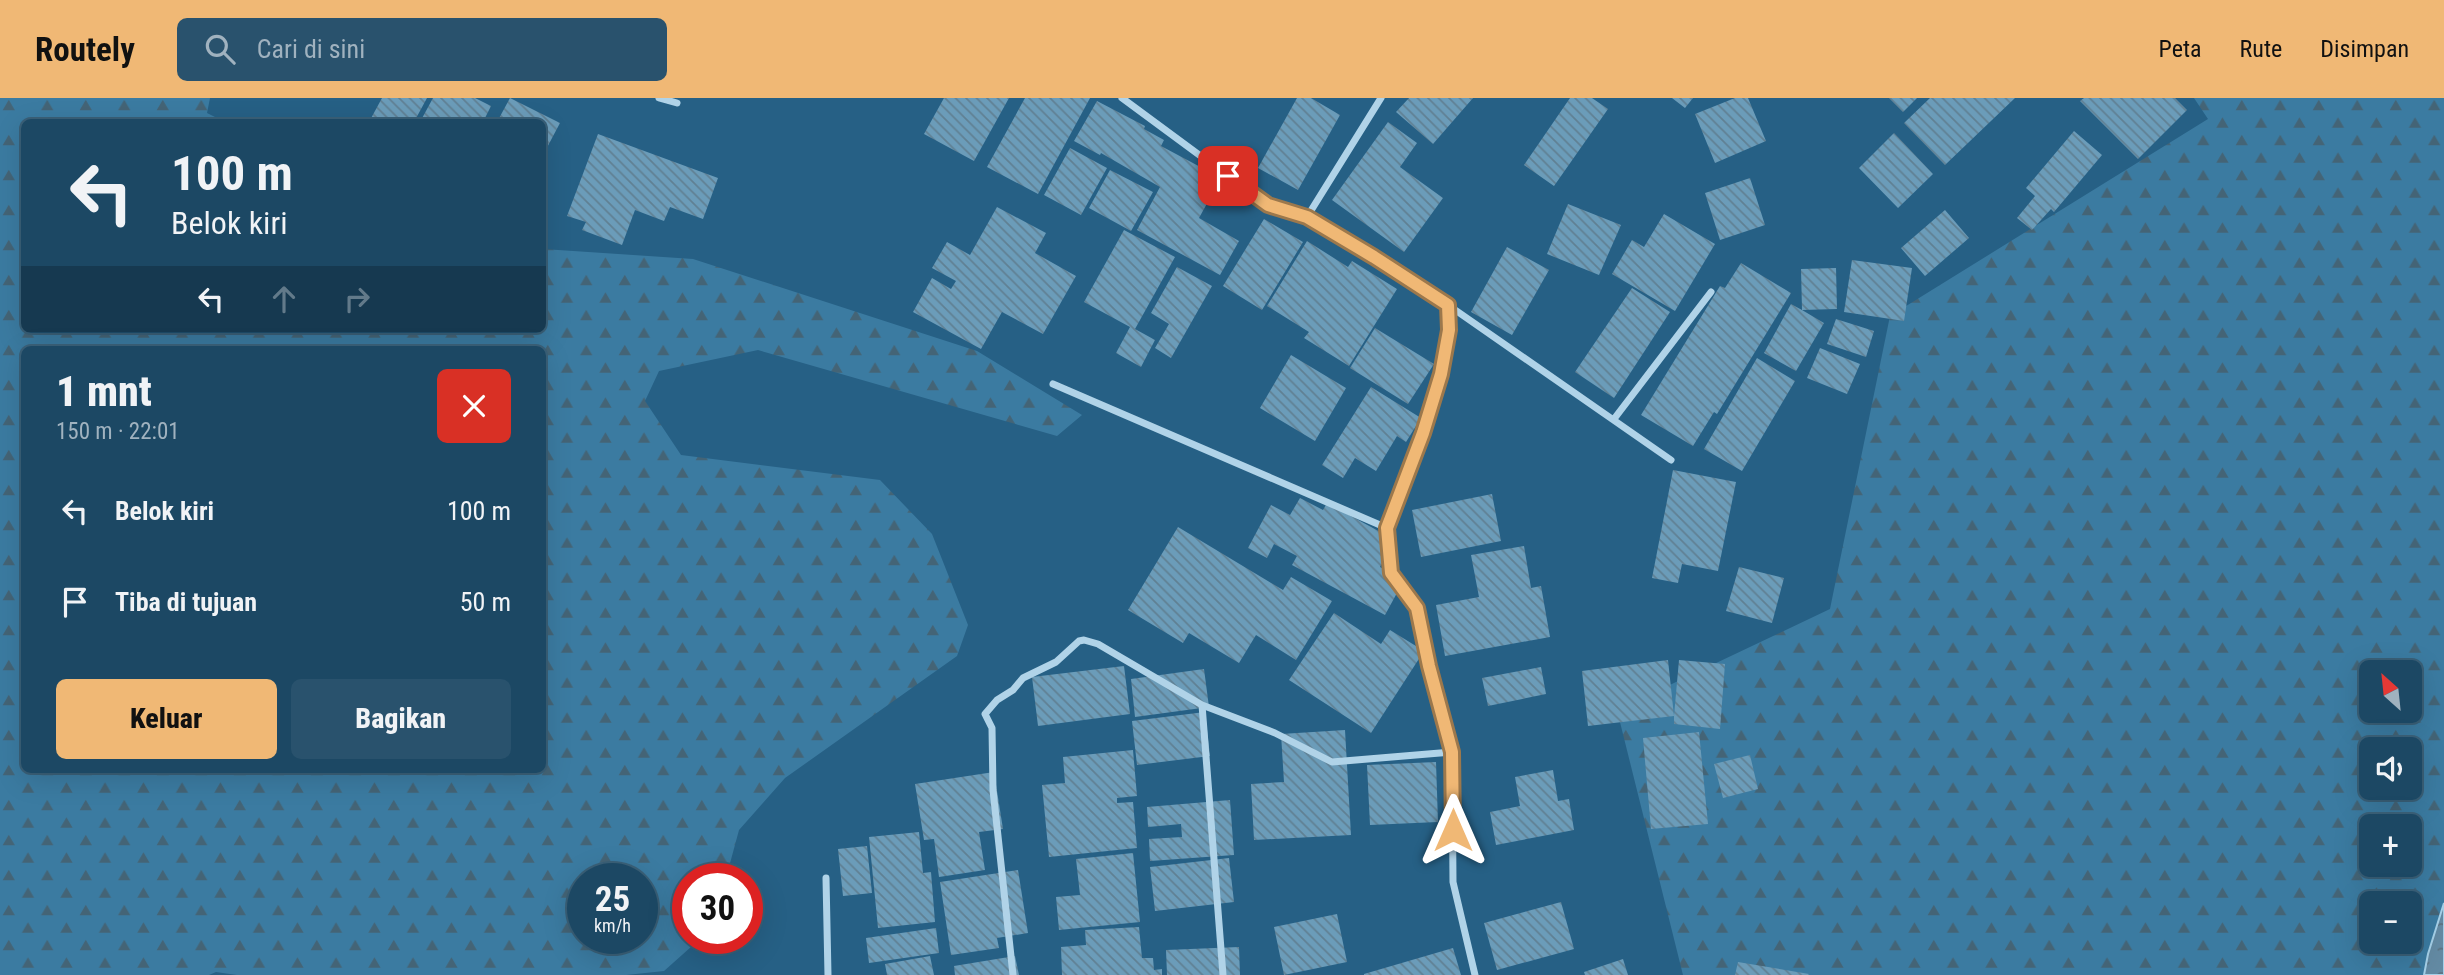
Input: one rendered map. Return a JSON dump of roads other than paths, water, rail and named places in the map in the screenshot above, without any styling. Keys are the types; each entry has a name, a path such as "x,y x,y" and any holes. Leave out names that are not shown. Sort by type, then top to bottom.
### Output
{"street":[{"path":"659,98 677,103"},
{"path":"1122,98 1268,205 1307,217 1374,257 1448,305 1671,460"},
{"path":"1307,217 1381,98"},
{"path":"1614,419 1711,292"},
{"path":"1448,305 1449,330 1441,374 1423,433 1387,528 1391,573 1417,608 1452,752 1453,882 1475,975"},
{"path":"1053,384 1387,528"},
{"path":"1013,975 993,790 992,728 985,714 1023,678 1056,662 1074,644 1084,640 1098,644 1202,705 1275,733 1332,762 1452,752"},
{"path":"1202,705 1223,975"},
{"path":"826,878 828,975"}],"water":[{"path":"2444,903 2444,975 2424,975 2428,954"}]}
